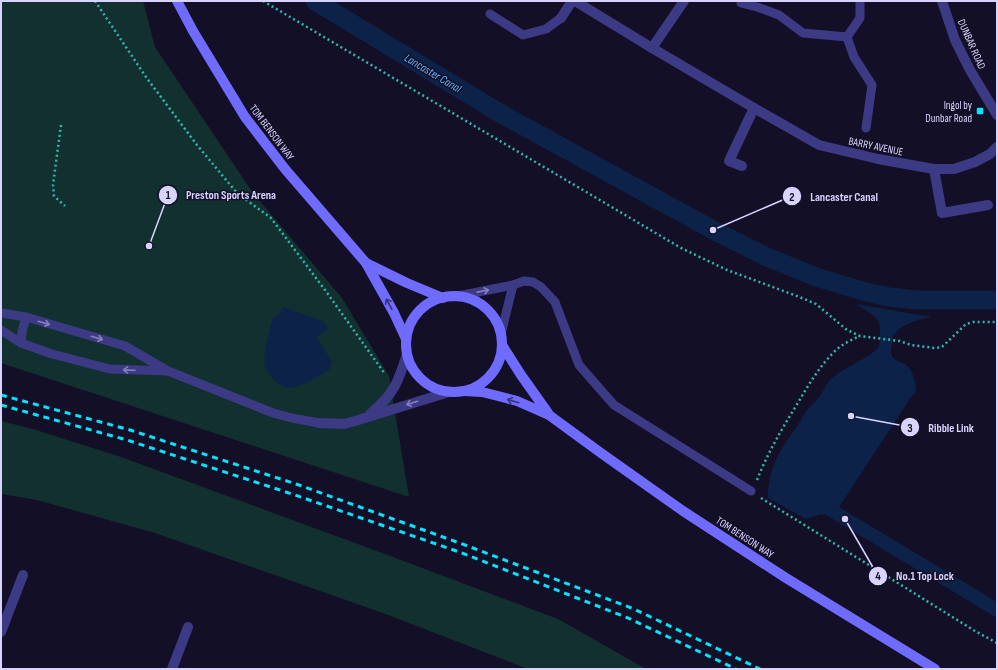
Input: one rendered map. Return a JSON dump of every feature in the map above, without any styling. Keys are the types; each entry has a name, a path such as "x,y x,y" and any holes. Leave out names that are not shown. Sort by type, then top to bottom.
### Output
{"main road":[{"name":"TOM BENSON WAY","path":"177,1 244,117 285,169 366,263 394,313 406,339"},
{"name":"TOM BENSON WAY","path":"366,263 407,283 448,297"},
{"path":"448,297 469,299 484,306 495,319 501,334 502,345 499,360 491,375 479,385 464,392 449,392 434,388 422,380 412,368 407,354 406,339 410,325 418,313 429,303 448,297"},
{"name":"TOM BENSON WAY","path":"502,345 520,375 549,414"},
{"name":"TOM BENSON WAY","path":"464,392 482,392 498,396 549,414 683,511 773,570 935,669"}],"street":[{"path":"562,18 572,1"},
{"name":"BARRY AVENUE","path":"575,1 652,48 819,145 878,159 934,169 954,169 975,162 990,154 997,147"},
{"name":"DUNBAR ROAD","path":"942,1 955,40 970,70 997,116"},
{"path":"652,48 681,3"},
{"path":"742,166 730,161 754,108"},
{"path":"934,169 942,213 988,205"},
{"path":"367,417 387,399 395,387 407,354"},
{"path":"319,423 344,424 449,392"},
{"path":"1,632 23,575"},
{"path":"172,669 188,626"}],"lane":[{"path":"741,1 741,3 779,15 803,33 847,37"},
{"path":"847,37 860,18 860,1"},
{"path":"490,14 523,35 546,29 562,18"},
{"path":"847,37 854,57 872,84 866,128"},
{"path":"448,297 513,285 524,281 532,282 541,287 555,302 578,365 614,405 751,491"},
{"path":"501,334 513,285"},
{"path":"1,313 26,318 125,346 168,371 274,413 319,423"},
{"path":"21,343 26,318"},
{"path":"1,330 21,343 52,354 110,369 168,371"}],"path":[{"path":"95,1 146,77 197,145 237,193 271,218 395,387"},
{"path":"263,1 681,248 727,270 816,304 847,330 860,336 900,341 911,345 935,348 942,347 966,324 973,322 997,322"},
{"path":"61,125 53,185 54,196 65,206"},
{"path":"860,336 848,341 835,351 806,389 763,463 756,483 751,491 975,631 997,643"}],"green space":[{"path":"1,1 143,1 155,47 253,193 342,298 389,376 409,497 1,363"},
{"path":"1,421 33,429 121,457 558,619 646,669 528,669 383,613 155,533 37,500 1,494"}],"water":[{"path":"855,304 932,317 906,325 897,331 893,337 891,350 892,356 896,360 908,366 910,369 915,381 916,392 911,397 839,507 997,602 997,618 826,515 821,514 806,519 768,498 770,477 776,460 785,443 806,412 819,397 831,379 843,370 874,352 879,347 880,330 878,320"},
{"path":"283,307 323,321 328,329 317,337 332,362 329,370 307,382 290,388 280,385 271,377 265,367 264,362 265,349 273,318 279,314"}],"waterway":[{"name":"Lancaster Canal","path":"315,1 498,112 713,230 767,257 816,277 866,292 889,297 917,300 997,300"}],"railway":[{"path":"1,395 130,430 299,485 465,545 634,609 760,669"},
{"path":"1,405 127,440 295,495 462,553 628,618 736,669"}],"place":[{"name":"Ingol by Dunbar Road","path":"980,111"},
{"name":"Lancaster Canal","path":"713,230"},
{"name":"Preston Sports Arena","path":"149,246"},
{"name":"Ribble Link","path":"851,416"},
{"name":"No.1 Top Lock","path":"845,519"}]}
